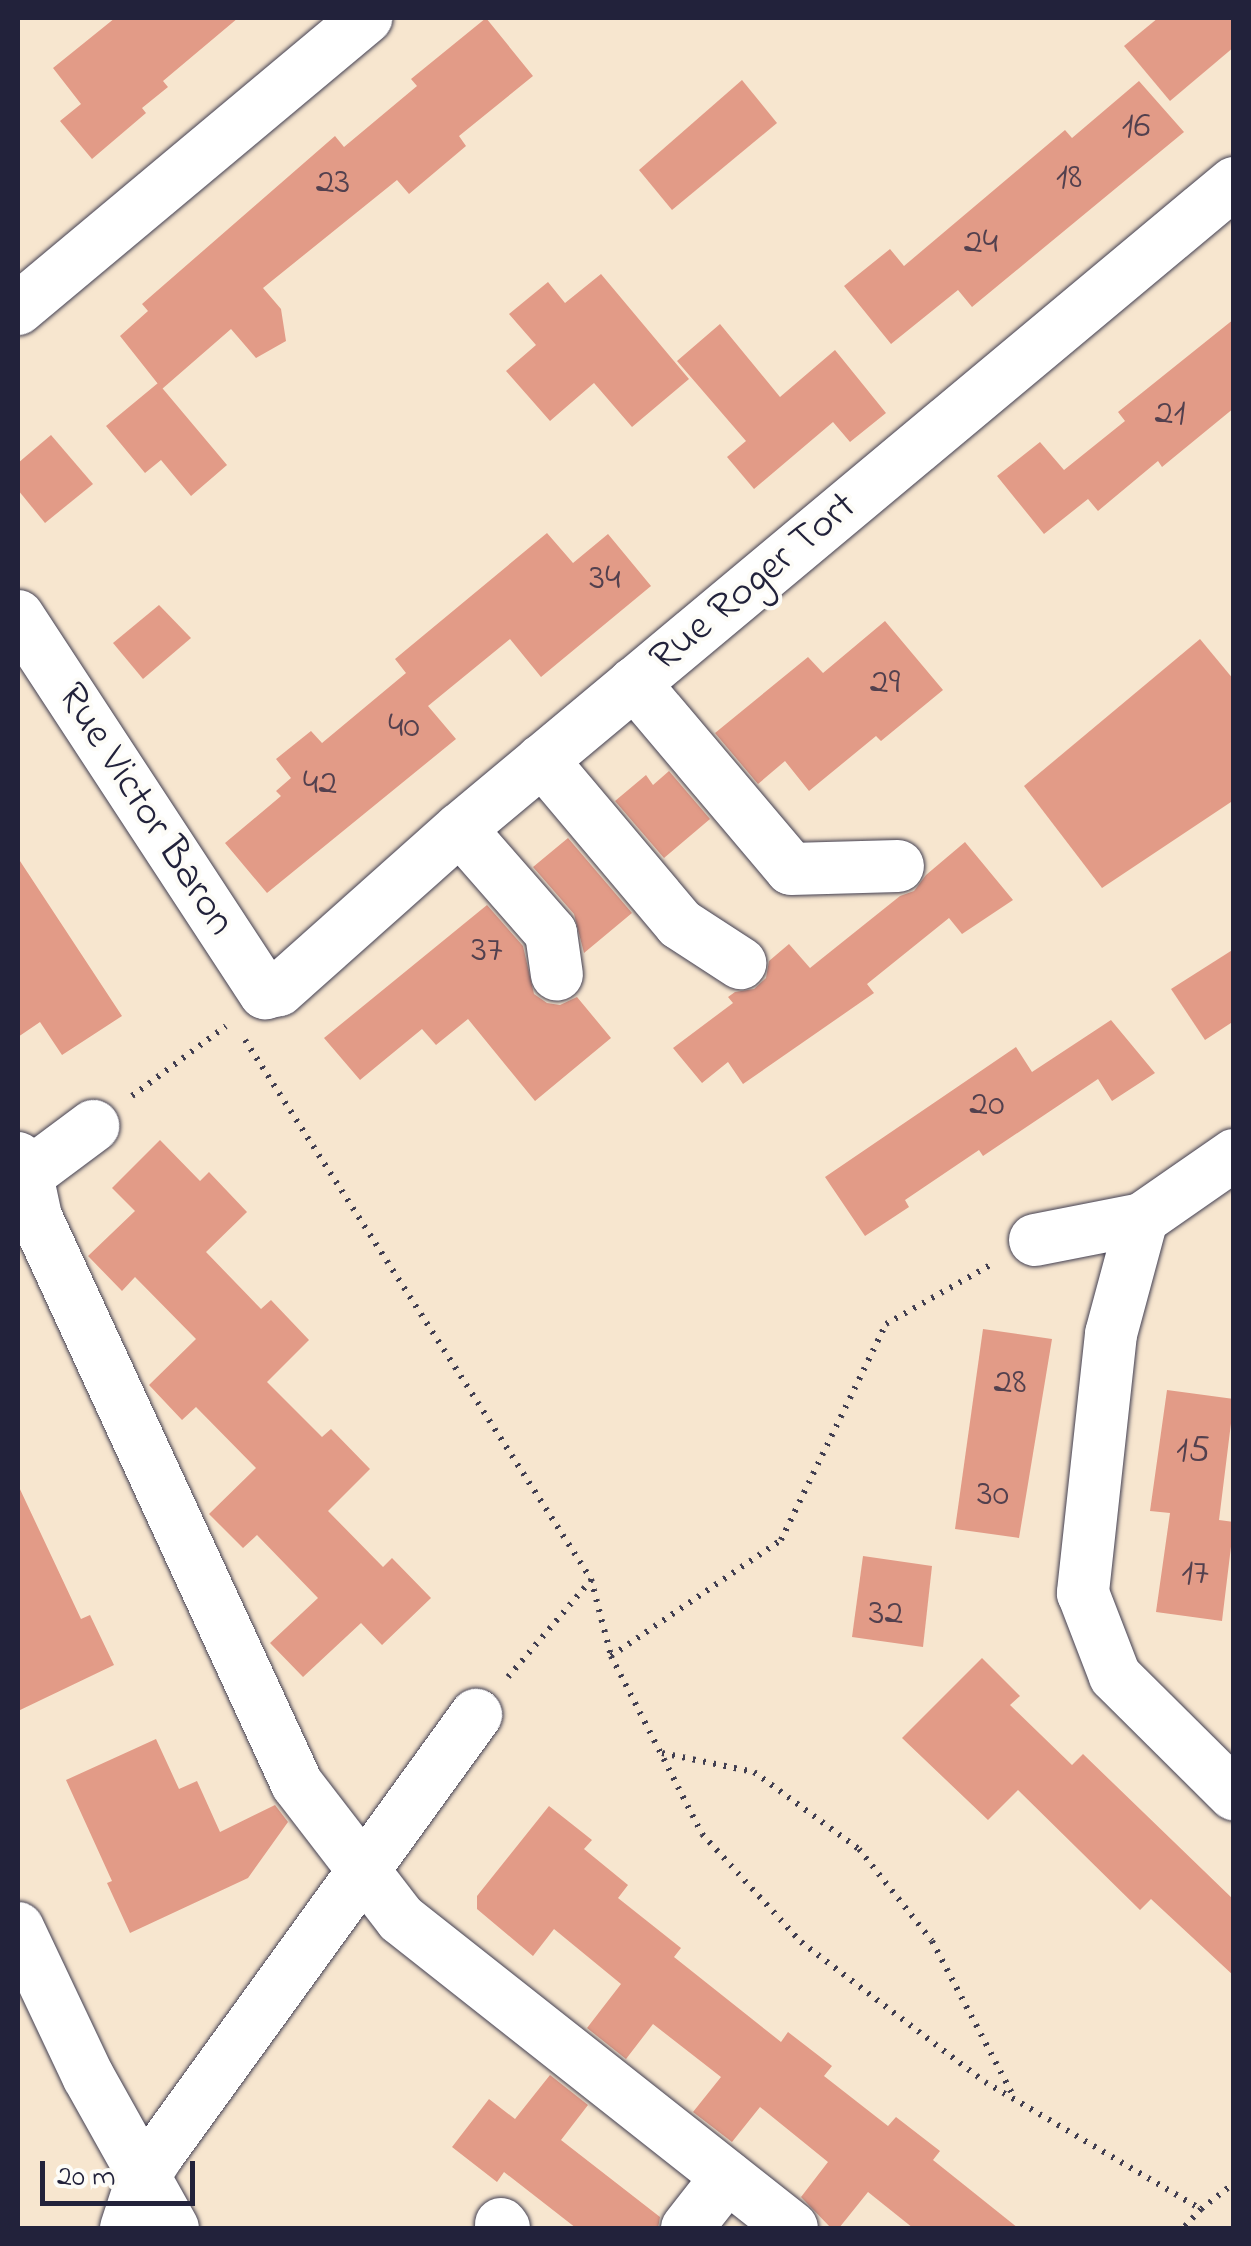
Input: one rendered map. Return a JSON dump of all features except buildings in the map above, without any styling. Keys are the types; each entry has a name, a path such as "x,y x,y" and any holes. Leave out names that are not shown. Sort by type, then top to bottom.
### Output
{"street":[{"path":"18,309 366,18"},
{"name":"Rue Roger Tort","path":"280,990 460,828 1234,183"},
{"name":"Rue Victor Baron","path":"18,616 265,993 280,990"},
{"path":"634,683 792,870 898,866"},
{"path":"542,760 680,924 740,963"},
{"path":"460,828 550,933 557,975"},
{"path":"93,1126 21,1172 36,1217 297,1784 365,1868 400,1919 792,2228"},
{"path":"1035,1240 1142,1219 1234,1155"},
{"path":"1142,1219 1111,1334 1083,1592 1115,1676 1234,1794"},
{"path":"126,2228 142,2180 476,1715"},
{"path":"18,1928 142,2180 173,2228"},
{"path":"687,2228 727,2177"}],"path":[{"path":"218,1008 257,1058 592,1579 611,1656 702,1834 801,1942 985,2082 1201,2209"},
{"path":"93,1126 228,1024"},
{"path":"611,1656 781,1540 886,1324 1035,1240"},
{"path":"476,1715 592,1579"},
{"path":"661,1753 754,1772 859,1848 932,1941 1016,2100"},
{"path":"1184,2228 1234,2183"}]}
